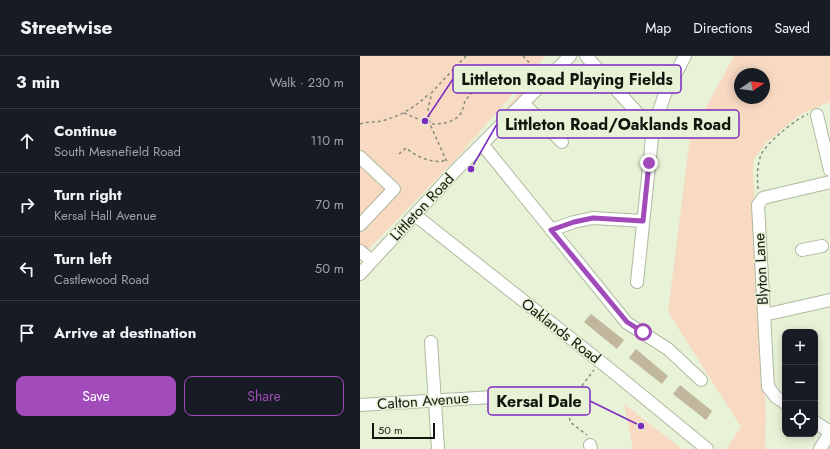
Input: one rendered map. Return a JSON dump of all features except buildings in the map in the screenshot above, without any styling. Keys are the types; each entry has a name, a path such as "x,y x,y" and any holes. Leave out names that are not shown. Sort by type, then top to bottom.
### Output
{"street":[{"name":"Littleton Road","path":"360,274 456,170 570,56"},
{"path":"586,56 650,127 653,128"},
{"path":"637,282 653,128 666,94 686,56"},
{"path":"523,104 562,142"},
{"path":"817,115 830,170"},
{"path":"482,144 627,322 668,349 701,380"},
{"path":"360,157 394,189 360,225"},
{"name":"Blyton Lane","path":"782,401 776,397 768,387 758,205 763,198 830,182"},
{"name":"Oaklands Road","path":"414,215 600,362 707,449"},
{"path":"551,230 574,222 593,218 643,221"},
{"path":"802,250 827,245"},
{"path":"360,251 372,262"},
{"path":"764,315 830,300"},
{"path":"432,342 438,449"},
{"name":"Calton Avenue","path":"360,405 510,396"},
{"path":"818,424 830,433 820,449"}],"path":[{"path":"360,124 383,121 404,113 417,105 432,92 466,56"},
{"path":"523,56 546,80"},
{"path":"404,113 430,124 452,121 460,114 466,100 470,95 487,82 522,77"},
{"path":"432,92 428,109 430,124 446,160 456,170"},
{"path":"758,189 757,174 761,153 777,136 799,118 807,114 817,115"},
{"path":"399,154 406,148 412,153 426,159 440,162 446,160"},
{"path":"510,396 567,394 577,392 600,362"},
{"path":"567,394 570,422 590,438 590,447"}],"shaded area":[{"path":"360,56 546,56 455,160 360,258"},
{"path":"734,56 830,56 830,102 801,114 767,142 754,159 753,169 766,416 765,449 726,449 741,427 668,312 690,137"},
{"path":"533,76 533,85 505,114 503,112"},
{"path":"624,404 682,449 633,449"}],"place":[{"name":"Littleton Road Playing Fields","path":"425,121"},
{"name":"Littleton Road/Oaklands Road","path":"471,169"},
{"name":"Kersal Dale","path":"641,426"}],"route":[{"path":"643,332 627,322 599,290 551,230 574,222 593,218 643,221 649,163"}]}
